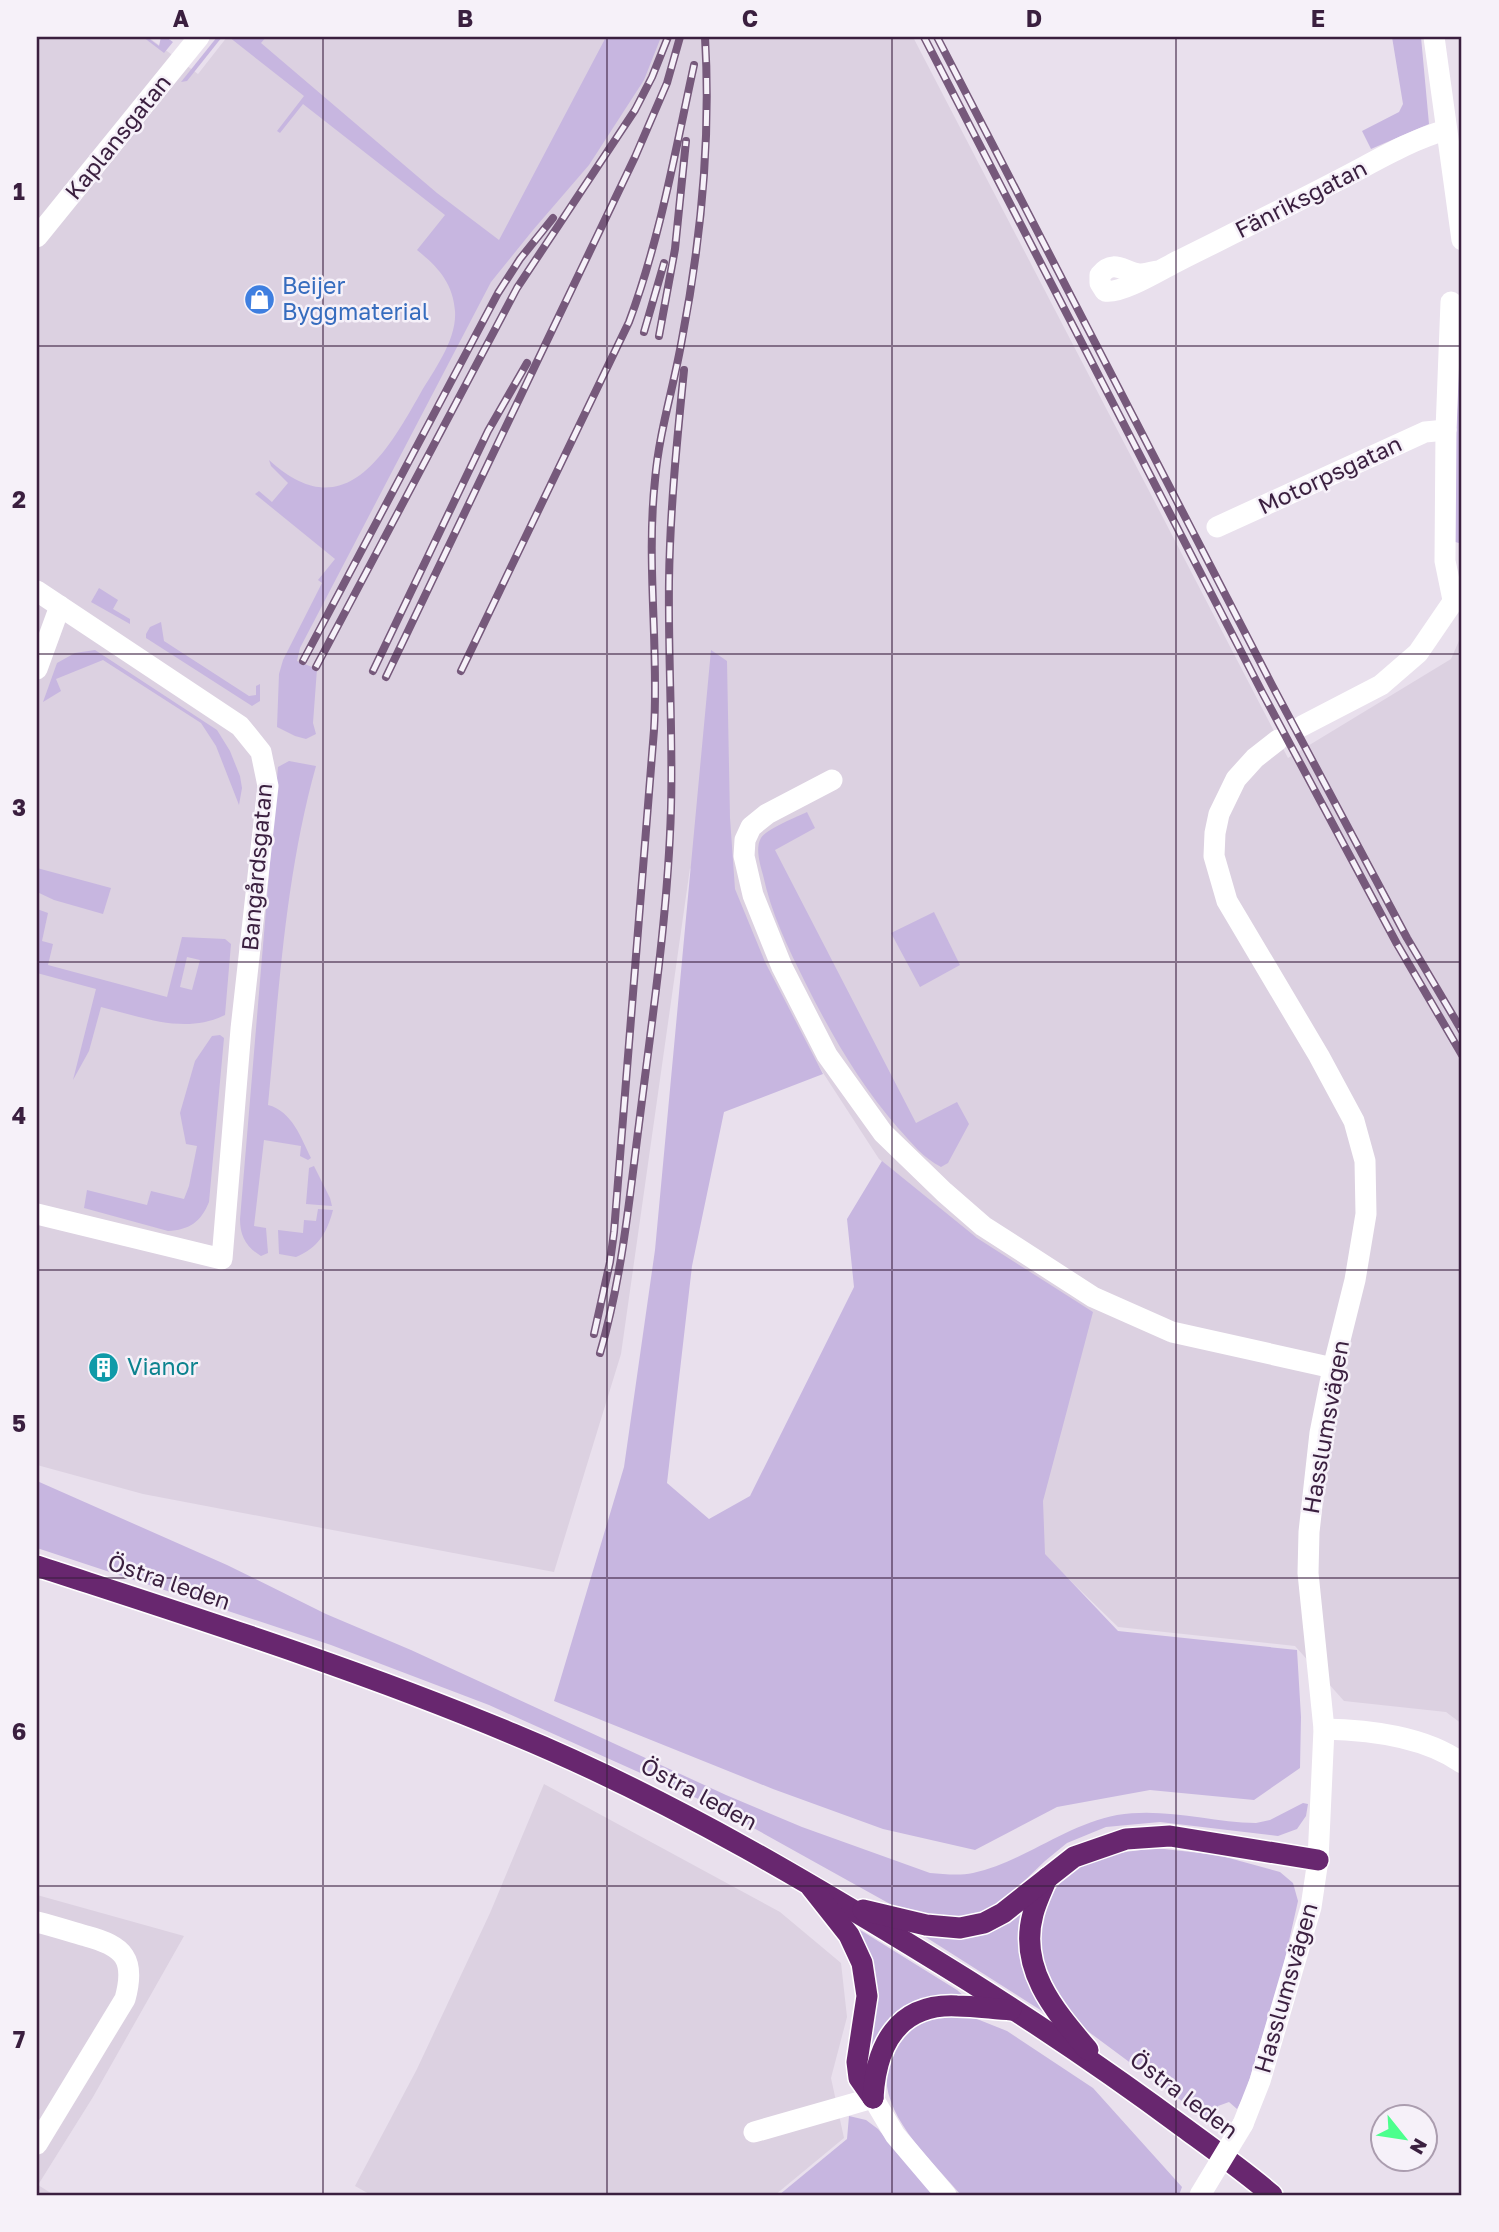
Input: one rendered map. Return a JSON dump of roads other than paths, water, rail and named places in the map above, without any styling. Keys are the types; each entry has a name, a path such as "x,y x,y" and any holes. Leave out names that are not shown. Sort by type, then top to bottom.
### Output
{"highway":[{"name":"Östra leden","path":"37,1566 340,1667 513,1734 612,1779 853,1908 1015,2010 1102,2067 1272,2195"},
{"path":"853,1908 926,1925 960,1928 984,1923 1003,1913 1074,1857 1126,1839 1170,1836 1318,1860"},
{"path":"1048,1877 1033,1914 1029,1937 1031,1959 1041,1989 1102,2067"},
{"path":"807,1882 849,1935 862,1963 867,1996 857,2062 859,2078 873,2098"},
{"path":"873,2098 878,2057 898,2025 913,2015 925,2009 955,2005 1015,2010"}],"street":[{"name":"Kaplansgatan","path":"37,237 200,37"},
{"path":"1434,37 1462,240"},
{"name":"Fänriksgatan","path":"1157,271 1376,161 1446,130"},
{"path":"1303,726 1381,685 1418,653 1458,594 1446,561 1446,430 1451,302"},
{"name":"Motorpsgatan","path":"1217,527 1425,432 1446,430"},
{"name":"Bangårdsgatan","path":"37,591 240,726 261,752 268,786 241,1029 222,1259 37,1214"},
{"path":"37,669 60,606"},
{"name":"Hasslumsvägen","path":"1200,2195 1243,2124 1318,1908 1324,1728 1308,1573 1308,1532 1320,1433 1355,1280 1366,1214 1365,1161 1354,1121 1319,1056 1227,901 1214,856 1219,814 1232,788 1255,758 1278,740"},
{"path":"832,780 767,814 751,827 745,840 744,856 753,895 782,967 827,1055 883,1133 983,1226 1093,1297 1171,1332 1333,1368"},
{"path":"1324,1728 1403,1738 1433,1748 1462,1763"},
{"path":"37,1922 109,1942 124,1954 130,1981 125,1999 37,2144"},
{"path":"754,2132 873,2098 895,2135 946,2195"}],"railway":[{"path":"316,667 517,288 635,110 668,37"},
{"path":"386,677 635,157 667,83 680,37"},
{"path":"594,1334 614,1232 654,730 652,542 655,480 689,302 699,226 707,112 705,37"},
{"path":"924,37 1262,692 1397,944 1462,1055"},
{"path":"937,37 1272,685 1407,938 1462,1031"},
{"path":"461,671 629,322 650,259 694,65"},
{"path":"659,336 675,249 686,141"},
{"path":"303,661 498,293 520,259 553,218"},
{"path":"644,332 664,263"},
{"path":"373,671 488,431 527,363"},
{"path":"600,1353 624,1239 667,888 671,780 670,554 684,370"}],"place":[{"name":"Beijer Byggmaterial","path":"259,299"},
{"name":"Vianor","path":"104,1367"}]}
